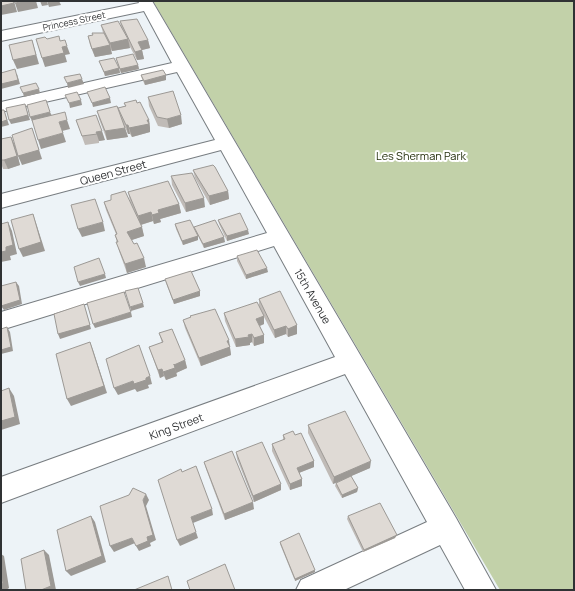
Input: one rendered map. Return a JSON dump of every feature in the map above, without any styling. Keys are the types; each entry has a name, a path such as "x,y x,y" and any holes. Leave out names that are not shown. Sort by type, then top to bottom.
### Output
{"street":[{"name":"Princess Street","path":"1,36 146,4"},
{"name":"15th Avenue","path":"146,4 481,590"},
{"path":"1,107 182,66"},
{"name":"Queen Street","path":"1,201 226,143"},
{"path":"1,321 280,237"},
{"name":"King Street","path":"1,490 350,361"},
{"path":"311,590 446,528"}],"green space":[{"name":"Les Sherman Park","path":"153,1 574,1 574,590 500,590"}],"building":[{"path":"1,1 13,1 14,3 1,6"},
{"path":"14,1 26,1 15,3"},
{"path":"137,19 148,40 138,42 142,50 135,52 120,21"},
{"path":"118,21 128,39 110,43 101,25"},
{"path":"92,33 104,33 110,45 92,49 88,36 93,35"},
{"path":"59,36 60,41 65,40 67,46 62,47 64,53 42,58 36,39 45,37 47,39"},
{"path":"32,40 36,55 13,60 9,45"},
{"path":"133,54 138,65 120,69 116,58"},
{"path":"114,58 119,68 104,72 99,61"},
{"path":"15,69 18,80 1,84 1,73"},
{"path":"163,70 166,75 144,81 141,75"},
{"path":"80,74 82,79 67,83 64,77"},
{"path":"36,83 39,89 23,93 20,87"},
{"path":"105,87 110,98 92,103 87,92"},
{"path":"173,91 181,115 167,119 157,117 148,97"},
{"path":"77,92 81,100 69,103 65,95"},
{"path":"46,100 50,112 30,117 27,105"},
{"path":"136,100 137,103 140,102 149,120 147,120 149,124 129,128 118,108 126,106 124,103"},
{"path":"25,104 28,115 9,120 6,108"},
{"path":"117,106 125,128 105,131 97,111"},
{"path":"1,110 4,110 7,120 1,122"},
{"path":"65,112 67,120 59,122 63,133 38,140 32,120"},
{"path":"96,115 102,131 96,132 97,134 82,136 76,120"},
{"path":"32,128 39,150 18,156 12,135"},
{"path":"11,137 17,156 1,160 1,139"},
{"path":"213,165 228,191 209,196 193,170"},
{"path":"192,173 204,198 185,203 171,176"},
{"path":"168,181 179,204 158,210 159,213 152,215 151,212 138,216 128,192"},
{"path":"125,191 142,227 127,232 134,244 137,243 144,258 125,264 116,242 118,242 115,235 117,234 104,202 111,200 111,195"},
{"path":"95,199 103,222 78,229 71,205"},
{"path":"240,213 248,230 227,236 218,220"},
{"path":"33,214 41,242 19,249 11,220"},
{"path":"190,220 198,236 182,241 175,224"},
{"path":"215,220 224,237 203,244 194,227"},
{"path":"8,222 13,245 6,247 6,251 1,252 1,224"},
{"path":"257,250 267,268 246,275 237,256"},
{"path":"99,258 105,274 78,282 74,267"},
{"path":"191,271 200,291 173,300 165,279"},
{"path":"16,282 20,300 1,306 1,286"},
{"path":"138,288 143,303 130,307 125,291"},
{"path":"280,291 297,325 288,329 286,326 274,330 259,299"},
{"path":"124,292 131,312 93,324 87,303"},
{"path":"257,302 264,316 256,319 264,335 254,338 252,334 248,335 249,337 235,339 224,313"},
{"path":"84,304 90,325 58,334 54,314"},
{"path":"215,309 229,340 227,341 230,347 199,358 183,320 191,317 190,316"},
{"path":"7,327 11,347 1,350 1,329"},
{"path":"172,329 185,360 174,365 175,368 163,372 162,369 158,370 149,347 163,342 159,333"},
{"path":"90,342 104,386 67,399 56,354"},
{"path":"139,345 150,376 146,378 146,380 134,384 133,381 114,388 106,359"},
{"path":"9,388 15,417 1,421 1,391"},
{"path":"345,411 371,461 334,477 308,425"},
{"path":"293,431 295,435 301,433 314,461 297,468 302,479 290,484 272,444 285,439 283,435"},
{"path":"262,442 281,484 253,496 236,452"},
{"path":"232,451 253,502 224,514 204,462"},
{"path":"196,466 212,509 191,517 196,532 177,540 158,480 181,469 182,472"},
{"path":"351,476 358,488 342,495 336,483"},
{"path":"133,488 146,494 143,500 153,535 147,537 148,541 136,546 132,538 110,546 100,506 129,495"},
{"path":"380,503 397,535 364,550 348,516"},
{"path":"91,516 102,556 66,571 57,530"},
{"path":"299,533 315,570 295,579 280,542"},
{"path":"44,550 51,586 41,590 26,590 21,559"},
{"path":"225,564 235,590 190,590 187,581"},
{"path":"1,573 3,583 1,584"},
{"path":"168,576 172,590 134,590"}]}
